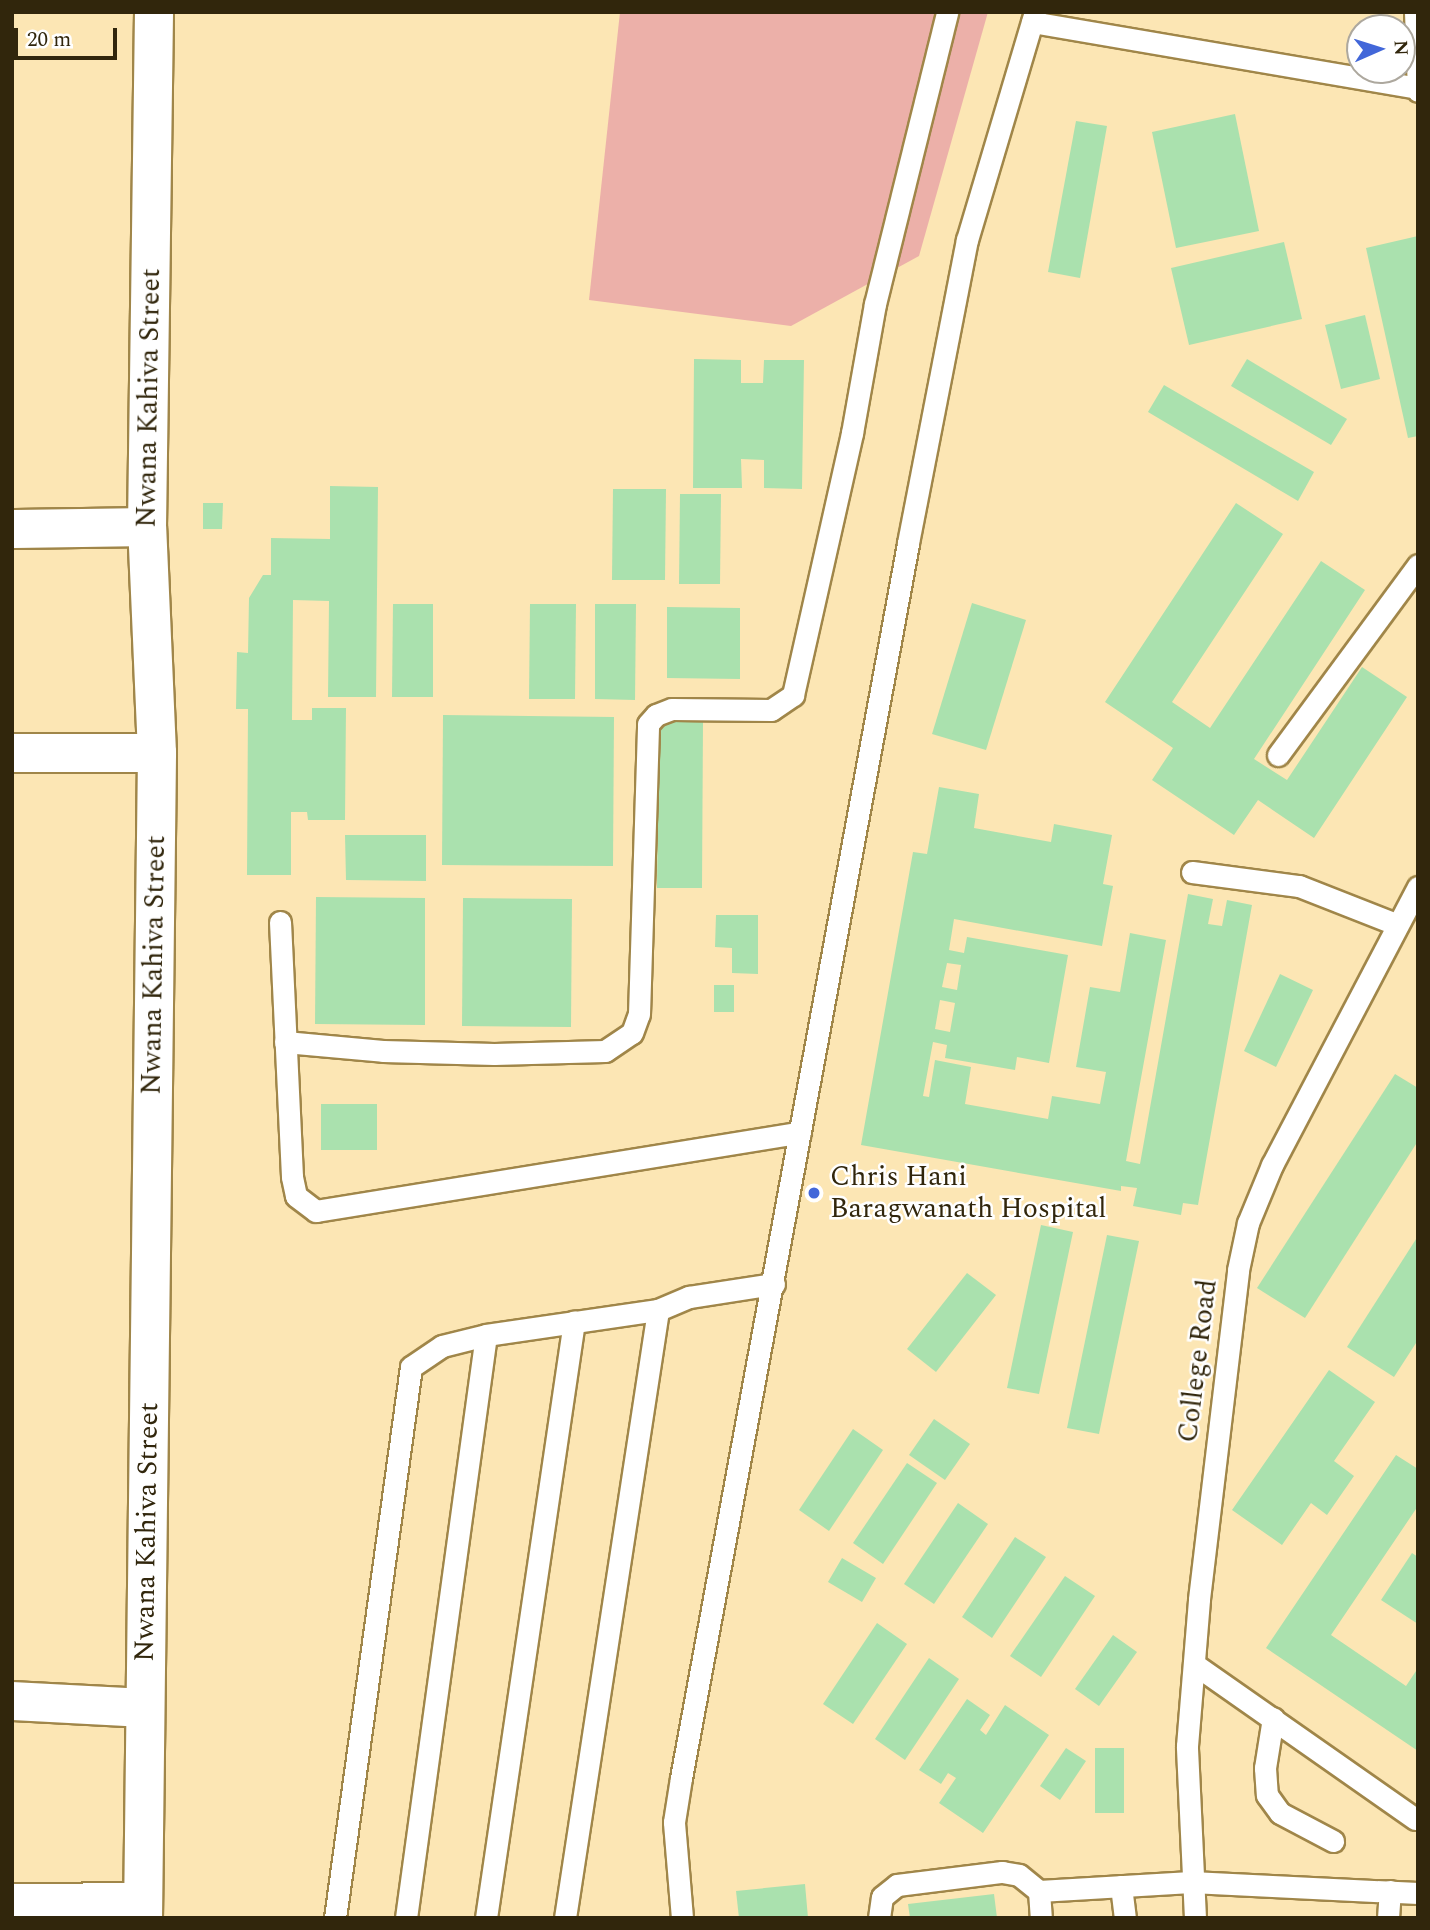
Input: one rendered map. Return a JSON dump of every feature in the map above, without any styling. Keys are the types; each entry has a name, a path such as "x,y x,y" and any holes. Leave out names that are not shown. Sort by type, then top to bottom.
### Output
{"street":[{"name":"Nwana Kahiva Street","path":"142,1910 157,753 147,527 154,12"},
{"path":"12,529 147,527"},
{"path":"12,753 157,753"},
{"path":"12,1701 145,1707"},
{"path":"12,1903 142,1910"}],"lane":[{"path":"285,1042 383,1051 494,1054 605,1051 632,1033 639,1014 648,723 672,709 771,710 793,695 852,433 875,304 947,12"},
{"path":"682,1918 674,1822 800,1133 967,240 1033,17 1417,89 1415,12"},
{"path":"1279,755 1418,565"},
{"path":"1192,872 1298,886 1398,925"},
{"name":"College Road","path":"1195,1918 1186,1794 1194,1664 1218,1426 1238,1270 1248,1223 1272,1165 1418,887"},
{"path":"280,922 295,1191 304,1205 320,1212 800,1133"},
{"path":"335,1918 411,1367 442,1346 486,1335 658,1310 689,1297 774,1284"},
{"path":"565,1918 658,1310"},
{"path":"486,1918 574,1321"},
{"path":"406,1918 486,1335"},
{"path":"1194,1664 1415,1819"},
{"path":"1273,1718 1265,1768 1267,1795 1280,1813 1333,1841"},
{"path":"879,1918 882,1897 897,1885 1002,1872 1019,1875 1039,1891 1191,1882 1418,1893"},
{"path":"1121,1886 1125,1918"},
{"path":"1039,1891 1041,1918"},
{"path":"1388,1918 1390,1891"}],"shaded area":[{"path":"620,12 988,12 919,256 791,326 589,300"}],"building":[{"path":"1235,114 1259,231 1176,248 1152,132"},
{"path":"1076,121 1107,126 1080,278 1048,272"},
{"path":"1418,236 1418,436 1408,438 1366,248"},
{"path":"1284,242 1302,319 1189,345 1171,268"},
{"path":"1365,315 1380,379 1341,389 1325,325"},
{"path":"694,359 741,360 741,383 763,383 764,360 804,360 802,489 764,488 764,460 741,459 742,488 693,488"},
{"path":"1247,359 1347,419 1331,445 1231,386"},
{"path":"1164,385 1314,472 1298,501 1148,412"},
{"path":"330,486 378,487 376,697 328,697 329,601 293,600 292,720 312,720 312,708 346,708 345,820 308,820 307,812 291,812 291,875 247,875 248,709 236,709 237,652 248,653 249,598 263,575 271,575 271,538 330,539"},
{"path":"613,489 666,489 665,580 612,580"},
{"path":"680,494 721,494 720,584 679,584"},
{"path":"203,503 223,503 222,529 203,529"},
{"path":"1236,503 1283,534 1172,702 1210,728 1321,561 1365,590 1254,759 1287,780 1362,667 1407,697 1314,838 1258,800 1234,835 1152,780 1173,748 1105,702"},
{"path":"972,603 1026,620 986,750 932,734"},
{"path":"393,604 433,604 433,697 392,697"},
{"path":"530,604 576,604 575,699 529,699"},
{"path":"595,604 636,604 635,700 595,699"},
{"path":"667,607 740,608 740,679 667,678"},
{"path":"443,715 614,717 613,866 442,865"},
{"path":"659,720 703,721 702,888 657,888"},
{"path":"939,787 979,794 974,828 1051,842 1054,824 1112,835 1103,884 1113,886 1102,946 954,919 949,950 964,953 967,937 1068,955 1049,1063 1017,1057 1015,1070 945,1058 947,1045 933,1042 923,1096 929,1097 935,1060 971,1067 965,1104 1048,1119 1052,1096 1100,1104 1106,1072 1076,1067 1090,987 1120,992 1130,933 1166,940 1126,1161 1140,1164 1188,894 1213,899 1208,924 1222,926 1227,900 1252,905 1198,1205 1183,1203 1181,1215 1133,1206 1137,1188 1121,1186 1121,1191 861,1145 913,852 927,854","holes":["947,963 961,965 957,990 942,987","940,1000 955,1003 950,1032 935,1029"]},
{"path":"345,835 426,835 426,881 346,880"},
{"path":"316,897 425,898 425,1025 315,1024"},
{"path":"463,898 572,899 571,1027 462,1026"},
{"path":"716,915 758,915 758,974 732,973 732,948 715,947"},
{"path":"1280,974 1313,990 1276,1067 1244,1051"},
{"path":"714,985 734,985 734,1012 714,1012"},
{"path":"1395,1074 1418,1088 1418,1141 1305,1318 1257,1288"},
{"path":"321,1104 377,1104 377,1150 321,1150"},
{"path":"1041,1225 1073,1232 1039,1394 1007,1388"},
{"path":"1107,1235 1139,1241 1099,1434 1067,1428"},
{"path":"1418,1236 1418,1340 1394,1377 1347,1347"},
{"path":"967,1273 996,1295 936,1372 907,1349"},
{"path":"1329,1370 1375,1402 1334,1461 1354,1476 1327,1515 1311,1503 1282,1545 1232,1510"},
{"path":"934,1419 970,1444 945,1480 909,1455"},
{"path":"853,1429 883,1450 829,1531 799,1510"},
{"path":"1396,1455 1418,1469 1418,1506 1331,1635 1406,1686 1418,1668 1418,1751 1266,1648"},
{"path":"907,1463 937,1483 883,1564 853,1543"},
{"path":"958,1503 988,1524 934,1604 904,1584"},
{"path":"1015,1537 1046,1557 992,1638 962,1617"},
{"path":"1412,1553 1418,1557 1418,1624 1381,1600"},
{"path":"842,1558 876,1578 862,1602 828,1582"},
{"path":"1065,1576 1095,1596 1041,1677 1010,1656"},
{"path":"877,1623 907,1644 853,1724 823,1704"},
{"path":"1113,1635 1137,1652 1099,1706 1075,1689"},
{"path":"929,1658 959,1679 905,1760 875,1739"},
{"path":"967,1699 990,1715 980,1730 986,1735 1005,1705 1049,1735 983,1833 939,1803 956,1778 948,1773 941,1784 919,1770"},
{"path":"1066,1748 1086,1761 1060,1800 1040,1786"},
{"path":"1095,1748 1124,1748 1124,1813 1095,1813"},
{"path":"805,1884 808,1918 739,1918 736,1891"},
{"path":"994,1894 997,1918 910,1918 908,1904"}],"place":[{"name":"Chris Hani Baragwanath Hospital","path":"814,1193"}]}
